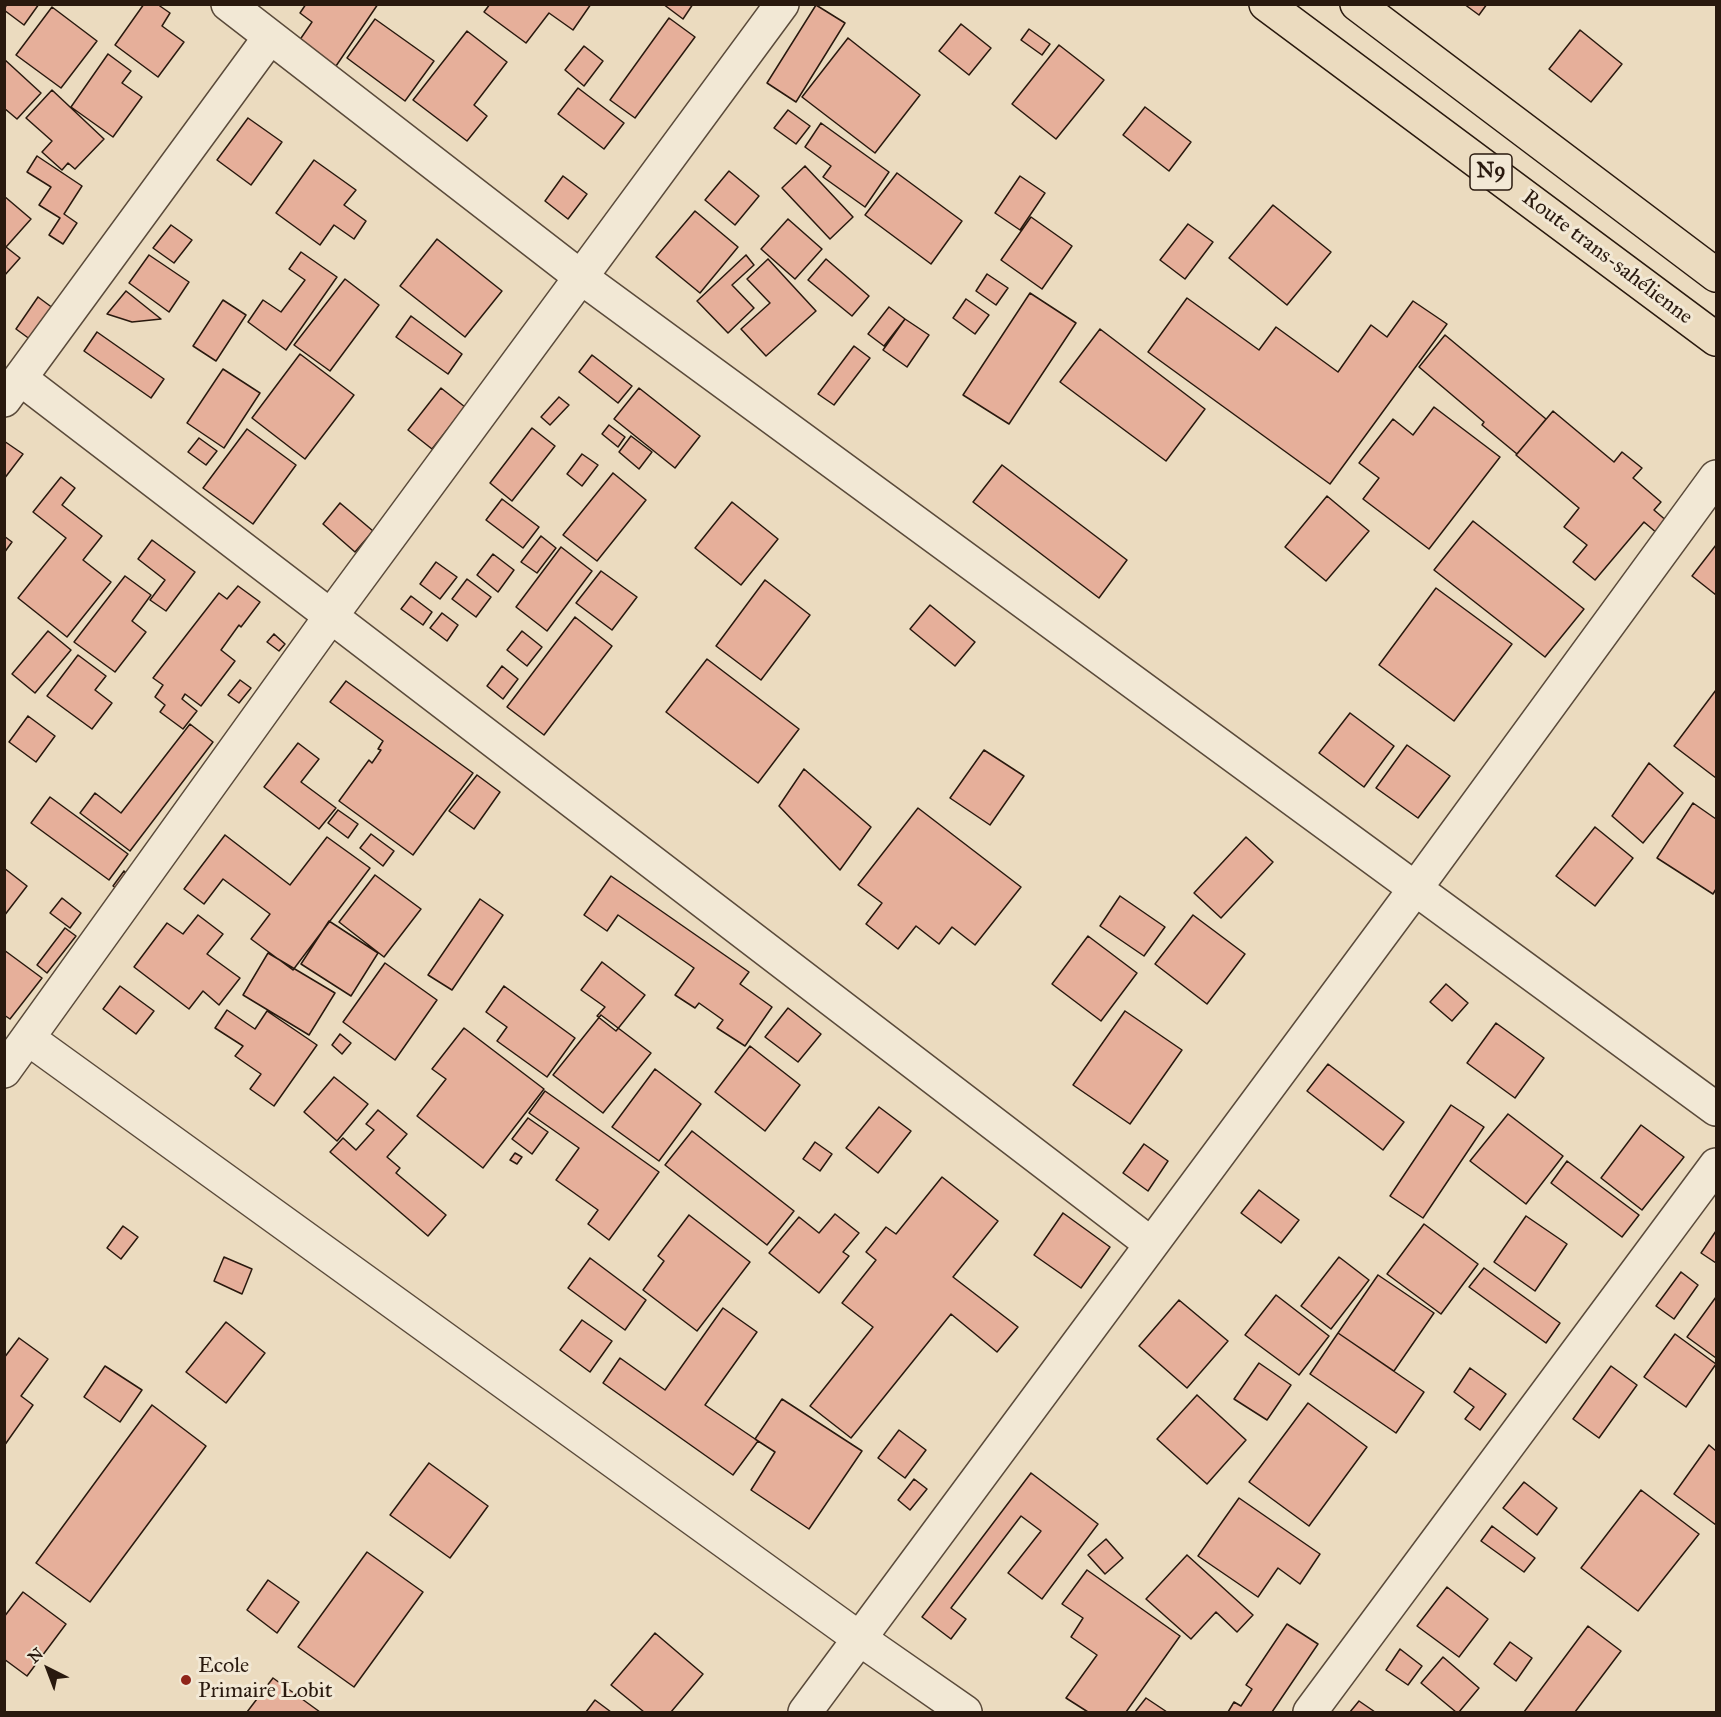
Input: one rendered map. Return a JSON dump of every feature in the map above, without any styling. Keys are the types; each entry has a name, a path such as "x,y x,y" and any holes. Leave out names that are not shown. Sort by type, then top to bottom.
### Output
{"highway":[{"name":"Route trans-sahélienne","path":"1266,4 1716,339"},
{"name":"N9","path":"1357,4 1716,274"}],"street":[{"path":"228,4 582,278 1716,1109"},
{"path":"4,1071 331,616 782,4"},
{"path":"270,37 13,389 331,616 1151,1244"},
{"path":"805,1713 1415,889 1716,477"},
{"path":"29,1039 965,1713"},
{"path":"1310,1713 1716,1165"}],"building":[{"path":"7,4 39,4 24,25 4,10"},
{"path":"144,4 157,4 170,13 162,26 184,42 158,77 115,45"},
{"path":"306,4 378,4 334,69 297,44 312,22 300,13"},
{"path":"490,4 591,4 573,30 549,13 526,43 484,12"},
{"path":"663,4 693,4 683,19"},
{"path":"1464,4 1487,4 1479,15"},
{"path":"816,5 845,23 796,102 767,83"},
{"path":"52,7 97,41 61,88 16,55"},
{"path":"669,18 695,37 635,118 610,100"},
{"path":"375,19 434,61 405,101 347,58"},
{"path":"961,24 991,48 969,75 939,51"},
{"path":"1029,29 1050,44 1042,55 1021,40"},
{"path":"1580,30 1622,64 1591,102 1549,69"},
{"path":"467,31 507,62 474,105 487,116 467,141 413,100"},
{"path":"848,38 920,95 875,153 802,97"},
{"path":"1059,45 1104,80 1056,139 1012,104"},
{"path":"584,46 603,61 584,86 565,70"},
{"path":"108,54 131,71 122,83 142,97 113,137 71,107"},
{"path":"4,59 41,93 17,119 4,108"},
{"path":"578,88 624,123 604,149 558,114"},
{"path":"52,90 104,139 75,169 68,163 62,170 42,152 52,141 26,118"},
{"path":"1145,107 1191,142 1169,171 1123,135"},
{"path":"788,110 810,126 796,144 774,128"},
{"path":"248,118 282,142 251,185 217,160"},
{"path":"821,123 889,172 865,207 823,177 831,166 805,147"},
{"path":"37,156 82,186 64,214 77,223 63,244 49,235 60,218 39,205 51,187 27,172"},
{"path":"314,160 356,190 344,205 366,221 354,239 334,225 320,245 276,213"},
{"path":"805,166 853,217 830,239 782,188"},
{"path":"729,171 759,196 735,225 705,200"},
{"path":"897,173 962,221 931,264 865,215"},
{"path":"563,176 587,194 568,219 545,201"},
{"path":"1020,176 1045,193 1020,230 995,213"},
{"path":"4,196 31,219 6,247 20,258 4,276"},
{"path":"1273,205 1331,252 1287,305 1229,258"},
{"path":"695,211 738,247 700,293 656,257"},
{"path":"1031,217 1072,246 1042,289 1001,260"},
{"path":"788,219 822,249 795,279 761,249"},
{"path":"1188,224 1213,242 1185,279 1160,260"},
{"path":"171,225 192,240 174,263 153,248"},
{"path":"437,239 502,291 465,337 400,286"},
{"path":"301,252 337,277 286,350 248,322 263,300 281,312 305,280 289,269"},
{"path":"149,255 189,282 169,312 129,283"},
{"path":"746,255 754,265 732,285 754,308 728,333 697,301"},
{"path":"768,259 816,311 766,356 741,329 770,303 747,279"},
{"path":"826,259 869,296 852,316 808,280"},
{"path":"987,274 1008,288 996,305 976,291"},
{"path":"345,279 379,305 330,371 294,345"},
{"path":"126,291 161,319 132,322 107,314"},
{"path":"1030,293 1076,323 1009,424 963,395"},
{"path":"38,297 65,317 42,348 16,329"},
{"path":"1187,298 1259,350 1276,327 1338,372 1371,325 1387,337 1413,301 1447,324 1330,484 1148,352"},
{"path":"966,299 989,315 975,334 953,318"},
{"path":"223,300 246,315 216,361 193,346"},
{"path":"889,307 905,319 884,346 868,334"},
{"path":"411,316 462,354 448,374 396,337"},
{"path":"905,319 929,335 907,367 883,350"},
{"path":"1100,329 1205,409 1166,461 1060,382"},
{"path":"97,332 164,379 151,398 84,351"},
{"path":"1445,335 1546,419 1517,454 1482,425 1484,422 1419,367"},
{"path":"854,346 870,358 834,405 818,394"},
{"path":"300,354 354,395 305,459 252,418"},
{"path":"592,355 632,386 618,403 579,372"},
{"path":"223,369 260,393 224,448 187,423"},
{"path":"441,388 465,407 432,449 408,430"},
{"path":"639,388 700,436 675,468 614,419"},
{"path":"559,397 569,405 550,425 541,417"},
{"path":"1434,407 1500,457 1429,549 1363,499 1379,478 1359,463 1393,419 1413,435"},
{"path":"1553,411 1614,462 1622,452 1642,468 1633,478 1661,502 1654,510 1668,522 1658,534 1644,522 1595,580 1573,562 1587,545 1564,527 1579,508 1516,455"},
{"path":"609,425 625,437 618,447 602,434"},
{"path":"532,428 555,446 512,501 490,483"},
{"path":"247,429 296,465 253,524 203,488"},
{"path":"631,436 652,452 639,469 619,452"},
{"path":"199,438 217,451 206,465 188,452"},
{"path":"4,441 23,454 4,479"},
{"path":"582,454 598,465 582,486 567,474"},
{"path":"1002,465 1127,560 1099,598 973,502"},
{"path":"613,473 646,500 597,561 563,535"},
{"path":"61,477 75,488 62,505 102,536 83,560 111,582 67,637 18,598 66,538 33,512"},
{"path":"1327,496 1369,531 1326,581 1285,547"},
{"path":"502,499 539,527 523,548 486,520"},
{"path":"732,502 778,539 741,585 695,548"},
{"path":"340,503 373,531 355,552 323,524"},
{"path":"1473,521 1584,609 1545,657 1434,570"},
{"path":"4,536 12,542 4,553"},
{"path":"541,536 556,548 537,573 521,562"},
{"path":"152,540 195,572 166,611 150,600 165,580 138,559"},
{"path":"1716,545 1716,595 1692,576"},
{"path":"561,547 592,571 547,631 516,607"},
{"path":"493,554 514,570 498,592 477,575"},
{"path":"436,562 457,577 440,599 420,584"},
{"path":"601,571 637,597 612,630 576,603"},
{"path":"125,576 151,595 132,621 146,632 115,672 74,642"},
{"path":"467,579 491,597 476,617 452,599"},
{"path":"765,580 810,615 761,680 716,646"},
{"path":"238,586 260,602 221,650 235,661 201,706 185,694 182,699 197,711 183,729 160,712 165,705 155,697 163,685 153,678 219,593 227,599"},
{"path":"1436,588 1512,644 1454,721 1379,665"},
{"path":"411,596 432,612 423,625 401,609"},
{"path":"930,605 975,642 955,666 910,629"},
{"path":"442,613 458,625 447,641 430,628"},
{"path":"575,617 612,646 544,735 507,707"},
{"path":"48,631 71,650 35,693 12,674"},
{"path":"522,631 542,647 527,666 507,650"},
{"path":"274,634 285,644 279,651 267,642"},
{"path":"78,655 106,676 95,690 112,703 92,729 47,696"},
{"path":"707,659 799,729 758,783 666,712"},
{"path":"502,666 518,679 503,699 487,686"},
{"path":"240,680 251,688 239,703 228,695"},
{"path":"346,681 473,773 413,855 339,801 369,760 372,763 381,750 378,749 383,741 330,702"},
{"path":"1716,690 1716,778 1674,746"},
{"path":"1350,713 1394,746 1364,787 1319,753"},
{"path":"28,716 55,736 36,762 9,742"},
{"path":"190,724 213,742 130,851 80,813 95,793 121,813"},
{"path":"298,743 319,759 301,782 336,808 319,829 264,787"},
{"path":"1407,745 1450,776 1418,818 1376,788"},
{"path":"984,750 1024,776 990,825 950,798"},
{"path":"1649,763 1683,793 1643,843 1612,816"},
{"path":"804,769 871,827 840,870 779,806"},
{"path":"477,775 500,792 474,829 449,811"},
{"path":"50,797 128,854 109,880 31,823"},
{"path":"1693,803 1716,819 1716,889 1713,894 1657,858"},
{"path":"918,808 1021,887 975,945 952,927 939,944 916,926 898,949 866,924 882,903 858,885"},
{"path":"338,810 358,824 348,838 328,823"},
{"path":"1595,827 1633,858 1595,906 1556,876"},
{"path":"371,834 394,851 383,866 360,848"},
{"path":"225,835 290,885 327,837 370,868 293,970 251,939 270,914 223,879 204,904 184,889"},
{"path":"1246,837 1273,862 1221,918 1194,893"},
{"path":"4,868 27,886 4,916"},
{"path":"124,871 132,877 122,892 113,886"},
{"path":"375,875 421,909 384,957 339,922"},
{"path":"611,876 749,972 740,984 772,1007 745,1046 717,1028 723,1020 699,1003 695,1008 675,995 694,968 618,915 607,931 584,915"},
{"path":"1120,896 1165,927 1144,956 1100,926"},
{"path":"62,898 81,913 70,928 50,913"},
{"path":"480,899 503,915 452,990 428,975"},
{"path":"198,915 223,934 207,954 240,978 219,1005 203,991 189,1009 134,967 167,923 183,934"},
{"path":"1193,915 1245,954 1207,1004 1155,964"},
{"path":"329,921 378,953 351,996 301,964"},
{"path":"65,928 76,936 47,973 37,965"},
{"path":"1088,936 1137,973 1101,1021 1052,984"},
{"path":"4,950 42,978 10,1019 4,1015"},
{"path":"268,953 335,993 309,1035 243,995"},
{"path":"602,962 645,995 616,1031 597,1016 605,1007 581,990"},
{"path":"385,963 437,1000 395,1060 343,1022"},
{"path":"1446,984 1468,1003 1452,1021 1430,1002"},
{"path":"120,986 154,1011 136,1034 103,1009"},
{"path":"504,986 575,1038 547,1077 497,1041 507,1027 486,1012"},
{"path":"788,1008 821,1034 798,1062 765,1037"},
{"path":"227,1010 255,1029 267,1011 317,1045 274,1106 250,1089 261,1074 235,1056 243,1046 215,1028"},
{"path":"1125,1011 1182,1050 1130,1124 1073,1085"},
{"path":"601,1015 651,1053 603,1113 553,1075"},
{"path":"1496,1023 1544,1058 1515,1098 1467,1063"},
{"path":"464,1028 544,1089 483,1168 417,1116 446,1079 432,1069"},
{"path":"340,1034 351,1043 342,1054 332,1045"},
{"path":"750,1046 800,1085 765,1131 715,1092"},
{"path":"1328,1064 1404,1122 1383,1150 1307,1091"},
{"path":"655,1069 701,1104 659,1161 612,1127"},
{"path":"334,1077 368,1104 337,1141 304,1112"},
{"path":"545,1091 659,1172 609,1240 588,1224 598,1210 556,1180 579,1148 529,1113"},
{"path":"1451,1105 1484,1127 1423,1218 1390,1196"},
{"path":"879,1107 911,1131 878,1173 846,1148"},
{"path":"378,1110 407,1134 387,1157 400,1168 396,1173 446,1215 428,1236 330,1152 343,1138 356,1150 374,1130 366,1124"},
{"path":"1508,1114 1563,1156 1526,1204 1470,1161"},
{"path":"528,1118 548,1132 532,1154 512,1139"},
{"path":"1641,1125 1684,1157 1642,1210 1601,1178"},
{"path":"692,1131 794,1211 767,1245 665,1165"},
{"path":"815,1142 832,1154 820,1171 803,1159"},
{"path":"1144,1144 1168,1161 1148,1191 1123,1173"},
{"path":"515,1153 522,1157 517,1164 510,1160"},
{"path":"1567,1161 1639,1215 1622,1237 1551,1183"},
{"path":"942,1177 998,1221 953,1277 1018,1327 997,1352 951,1314 851,1438 810,1406 873,1327 842,1303 876,1260 866,1252 886,1227 896,1234"},
{"path":"1259,1190 1299,1220 1281,1243 1241,1213"},
{"path":"1063,1213 1110,1247 1081,1288 1034,1255"},
{"path":"835,1214 859,1233 843,1252 849,1256 819,1293 769,1253 799,1217 819,1233"},
{"path":"689,1215 750,1262 697,1331 643,1290 664,1261 658,1256"},
{"path":"1526,1216 1567,1244 1535,1291 1494,1262"},
{"path":"1424,1224 1478,1264 1441,1314 1387,1274"},
{"path":"123,1226 138,1237 121,1259 107,1248"},
{"path":"1716,1231 1716,1263 1701,1253"},
{"path":"224,1257 252,1269 242,1294 214,1281"},
{"path":"1339,1257 1369,1280 1331,1329 1301,1306"},
{"path":"590,1258 646,1300 625,1330 568,1288"},
{"path":"1484,1268 1560,1323 1546,1343 1469,1287"},
{"path":"1681,1272 1698,1285 1674,1319 1656,1306"},
{"path":"1378,1275 1434,1313 1394,1371 1338,1333"},
{"path":"1276,1295 1329,1336 1299,1375 1245,1335"},
{"path":"1716,1297 1716,1358 1687,1337"},
{"path":"1179,1300 1228,1341 1187,1388 1139,1346"},
{"path":"723,1308 757,1332 705,1405 758,1441 733,1475 603,1383 620,1358 665,1390"},
{"path":"582,1320 612,1341 590,1372 560,1350"},
{"path":"226,1322 265,1353 226,1403 186,1372"},
{"path":"1338,1333 1424,1392 1396,1433 1310,1374"},
{"path":"1675,1334 1716,1364 1686,1407 1644,1377"},
{"path":"19,1338 48,1359 21,1396 33,1405 4,1446 4,1358"},
{"path":"1259,1363 1291,1385 1267,1420 1234,1399"},
{"path":"105,1366 142,1390 120,1422 84,1397"},
{"path":"1611,1366 1637,1385 1599,1438 1573,1419"},
{"path":"1470,1368 1506,1394 1480,1430 1465,1419 1474,1407 1454,1392"},
{"path":"1197,1395 1246,1440 1207,1484 1157,1439"},
{"path":"782,1399 862,1451 809,1529 751,1490 775,1452 755,1439"},
{"path":"1308,1403 1367,1447 1309,1526 1249,1482"},
{"path":"152,1405 206,1446 90,1602 36,1563"},
{"path":"899,1430 926,1450 905,1478 878,1458"},
{"path":"1709,1445 1716,1451 1716,1525 1674,1494"},
{"path":"429,1463 488,1506 450,1558 390,1515"},
{"path":"1031,1473 1098,1524 1042,1599 1008,1573 1041,1531 1021,1516 951,1608 966,1619 951,1639 922,1617"},
{"path":"914,1479 927,1489 910,1510 898,1500"},
{"path":"1524,1482 1557,1508 1537,1535 1503,1508"},
{"path":"1641,1490 1699,1534 1638,1611 1581,1568"},
{"path":"1239,1498 1320,1554 1300,1584 1278,1568 1258,1597 1198,1556"},
{"path":"1492,1526 1535,1558 1524,1572 1481,1541"},
{"path":"1106,1539 1123,1558 1105,1574 1088,1555"},
{"path":"367,1552 423,1592 354,1687 298,1647"},
{"path":"1187,1555 1253,1615 1237,1632 1216,1612 1191,1639 1146,1599"},
{"path":"1087,1570 1180,1636 1126,1712 1088,1712 1066,1698 1097,1655 1071,1637 1083,1618 1062,1604"},
{"path":"268,1580 299,1602 277,1633 247,1610"},
{"path":"1447,1587 1488,1619 1459,1657 1417,1626"},
{"path":"23,1592 66,1624 27,1676 4,1659 4,1617"},
{"path":"1287,1624 1318,1644 1272,1712 1228,1712 1234,1702 1241,1706 1252,1689 1246,1685"},
{"path":"1588,1626 1621,1651 1575,1712 1524,1712"},
{"path":"655,1633 703,1674 671,1712 644,1712 611,1685"},
{"path":"1510,1642 1532,1658 1516,1681 1494,1664"},
{"path":"1400,1649 1422,1666 1408,1685 1386,1670"},
{"path":"1443,1657 1479,1688 1459,1712 1456,1712 1421,1683"},
{"path":"273,1678 320,1712 247,1712"},
{"path":"1146,1698 1167,1712 1135,1712"},
{"path":"595,1700 611,1712 586,1712"},
{"path":"1359,1701 1375,1712 1350,1712"}],"place":[{"name":"Ecole Primaire Lobit","path":"186,1680"}]}
